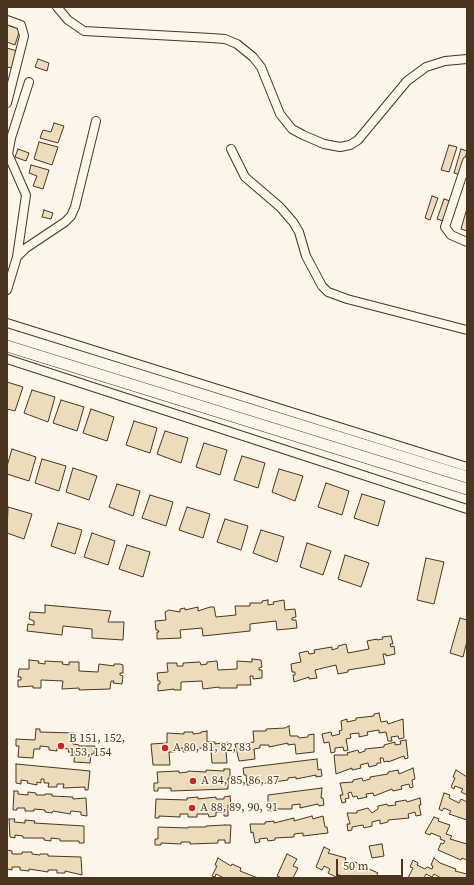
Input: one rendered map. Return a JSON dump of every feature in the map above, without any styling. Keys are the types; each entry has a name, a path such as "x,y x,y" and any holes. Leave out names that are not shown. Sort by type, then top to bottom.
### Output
{"main road":[{"path":"7,334 467,477"},
{"path":"7,346 467,489"}],"street":[{"path":"57,7 68,20 84,31 225,39 237,44 253,56 261,67 280,114 292,129 324,144 340,147 350,145 358,140 407,81 426,67 445,61 467,59"},
{"path":"7,20 21,25 24,36 7,103"},
{"path":"7,290 17,257 26,195 8,154 11,138 29,82"},
{"path":"17,257 26,248 65,222 71,216 75,208 96,121"},
{"path":"231,148 245,177 275,202 293,222 299,232 306,256 322,286 328,292 347,299 467,330"},
{"path":"467,161 445,227 451,235 467,242"},
{"path":"7,323 467,467"},
{"path":"7,359 467,509"}],"building":[{"path":"7,25 20,29 15,45 7,42"},
{"path":"7,48 17,51 12,68 7,67"},
{"path":"38,59 49,63 47,71 35,67"},
{"path":"54,123 64,126 58,143 40,138 43,130 51,132"},
{"path":"39,142 58,147 52,165 34,159"},
{"path":"449,145 457,147 449,172 441,170"},
{"path":"18,149 29,153 26,161 15,157"},
{"path":"461,149 467,151 461,175 454,173"},
{"path":"31,165 49,170 43,189 33,186 37,176 29,173"},
{"path":"432,196 438,198 430,220 425,218"},
{"path":"444,199 450,201 443,221 437,219"},
{"path":"467,208 467,231 461,229"},
{"path":"44,210 53,213 51,219 42,217"},
{"path":"7,382 23,387 15,411 7,409"},
{"path":"32,390 55,397 48,422 24,413"},
{"path":"61,400 84,407 77,431 53,423"},
{"path":"91,409 114,417 107,441 83,433"},
{"path":"134,421 157,428 150,453 126,445"},
{"path":"165,431 188,438 181,463 157,454"},
{"path":"204,443 227,450 220,475 196,467"},
{"path":"12,449 36,457 29,481 7,474 7,466"},
{"path":"242,456 265,463 258,488 234,480"},
{"path":"42,459 66,466 59,491 35,483"},
{"path":"73,468 97,476 89,500 66,492"},
{"path":"279,469 303,476 295,501 272,492"},
{"path":"326,483 349,491 342,515 318,507"},
{"path":"117,484 140,491 133,516 109,507"},
{"path":"362,494 385,501 378,526 354,518"},
{"path":"150,495 173,502 166,526 142,518"},
{"path":"8,507 32,514 24,539 7,533"},
{"path":"187,507 210,514 203,538 179,530"},
{"path":"225,519 248,526 241,550 217,542"},
{"path":"58,523 82,530 75,554 51,546"},
{"path":"261,530 284,537 277,562 253,553"},
{"path":"92,533 115,541 108,565 84,557"},
{"path":"307,543 331,551 323,575 300,567"},
{"path":"127,545 150,552 143,577 119,569"},
{"path":"345,555 369,563 361,587 338,579"},
{"path":"426,558 444,562 434,604 417,600"},
{"path":"268,600 268,605 274,604 273,602 284,600 285,610 295,609 296,617 292,618 292,620 296,620 297,628 277,630 276,621 250,624 250,631 203,636 202,628 180,630 181,638 157,639 157,632 159,632 156,630 155,621 166,620 165,612 169,610 180,612 180,609 185,608 185,610 198,607 198,611 214,607 216,617 236,615 235,606 250,606 250,603 262,603 262,601"},
{"path":"45,605 111,611 108,622 124,622 123,640 92,638 92,629 63,626 62,635 27,631 28,624 34,625 34,621 29,619 30,612 45,613"},
{"path":"460,618 467,620 467,641 463,657 450,653"},
{"path":"391,636 393,644 390,644 391,647 394,646 395,654 386,656 386,654 383,654 385,664 348,670 348,672 338,674 336,665 315,670 317,678 309,679 309,677 294,682 293,675 295,675 295,672 292,672 291,664 301,662 299,653 308,651 309,654 315,653 314,650 332,647 332,650 338,648 338,646 346,644 348,653 369,649 367,641 383,639 382,637"},
{"path":"252,659 261,660 262,667 259,668 259,670 262,670 262,678 253,679 253,676 250,676 251,685 237,685 237,688 219,687 203,689 202,681 181,682 181,690 174,689 158,691 158,684 160,684 160,681 158,681 157,673 168,672 167,663 177,663 177,666 183,666 183,663 200,662 201,665 207,664 207,662 217,661 218,670 237,669 237,661 252,662"},
{"path":"29,660 39,661 38,663 45,664 45,661 63,662 62,664 69,665 69,662 79,662 79,671 98,672 99,664 114,666 114,664 120,664 123,665 123,673 120,673 120,675 123,676 122,684 113,683 114,681 111,681 110,689 79,690 79,688 62,689 63,681 41,680 41,688 33,688 33,686 18,687 18,680 21,680 21,677 18,677 19,669 29,669"},
{"path":"379,713 381,722 387,721 388,724 403,719 404,738 399,739 398,736 391,737 392,741 388,741 386,732 379,733 379,730 367,732 368,735 359,737 359,733 350,734 351,738 346,739 348,750 344,751 343,747 335,748 335,752 331,753 329,742 324,743 322,734 331,732 332,736 340,734 339,731 342,730 341,721 347,719 347,722 356,720 356,718 374,716 374,714"},
{"path":"289,726 290,736 298,736 299,738 308,737 308,735 314,734 314,752 296,754 295,744 288,745 288,743 269,747 269,745 260,745 260,748 254,749 255,759 239,761 235,744 254,742 253,731 266,731 266,729 285,728"},
{"name":"B 151, 152, 153, 154","path":"36,729 40,729 40,732 74,733 73,744 79,746 95,746 94,754 91,754 90,763 74,762 75,752 68,752 69,749 57,748 57,751 49,750 49,747 40,746 40,749 34,749 33,758 18,757 19,746 16,746 16,739 35,740"},
{"name":"A 80, 81, 82, 83","path":"207,731 207,742 215,742 215,744 229,742 229,750 226,750 227,763 212,763 211,751 204,751 204,748 192,749 192,751 183,752 183,748 175,749 175,752 169,752 170,765 153,765 151,744 167,743 167,733 184,734 184,732 193,732 193,734"},
{"path":"406,740 408,758 405,759 404,756 384,762 383,758 380,758 381,763 377,763 377,765 369,767 368,763 360,765 361,768 352,770 352,768 336,774 334,755 348,755 347,753 358,750 359,753 365,751 365,749 384,747 384,745 395,742 395,745 401,744 400,741"},
{"path":"317,759 318,770 321,769 322,776 316,777 316,775 296,779 296,777 288,778 288,780 259,784 258,781 251,782 251,785 247,785 246,775 244,775 243,768"},
{"path":"16,764 90,771 88,790 85,790 85,787 63,788 64,784 57,784 57,787 48,787 49,783 44,783 44,779 41,779 41,783 37,782 37,785 21,780 21,784 16,783"},
{"path":"413,768 415,779 412,780 413,787 410,788 409,784 401,786 402,789 393,791 392,789 374,796 373,793 366,794 367,797 358,799 357,796 353,797 351,792 348,793 349,798 345,799 346,802 342,803 340,795 343,795 340,783 353,782 353,780 362,778 363,781 370,779 370,777 388,774 388,772 398,770 399,774"},
{"name":"A 84, 85, 86, 87","path":"224,769 230,769 228,789 171,791 171,788 158,788 158,791 154,791 154,783 158,783 157,772 206,772 206,770 224,771"},
{"path":"456,770 467,777 467,795 461,792 463,789 455,786 454,789 451,787 455,778 453,777"},
{"path":"322,788 321,798 323,798 324,805 319,806 318,804 300,808 300,804 292,805 292,809 272,809 272,811 268,811 268,795"},
{"path":"14,791 18,791 18,794 28,795 28,792 36,793 36,795 52,794 52,796 73,797 73,799 86,798 87,816 81,815 81,812 71,811 70,814 53,811 52,813 45,812 45,810 34,809 34,811 25,811 25,808 17,808 17,810 13,810"},
{"path":"444,793 450,795 449,798 459,803 461,799 467,802 467,820 449,814 451,811 444,808 442,811 439,809"},
{"name":"A 88, 89, 90, 91","path":"230,796 231,805 228,805 228,816 224,816 224,812 216,812 216,816 209,817 208,814 197,814 197,817 188,817 188,814 180,814 180,817 159,816 159,818 155,818 156,799 187,800 187,798 198,797 198,799 216,797 216,799 224,799 224,797"},
{"path":"420,798 421,805 419,805 421,815 416,816 415,812 408,814 409,818 388,820 388,822 380,824 380,820 372,822 372,826 364,828 363,825 352,827 352,830 348,831 347,824 350,824 347,813 357,813 357,811 368,808 372,813 378,809 378,806 387,804 388,806 396,805 395,802 406,800 407,802"},
{"path":"312,816 313,819 323,816 328,833 303,836 303,833 294,834 294,837 275,838 275,840 268,841 267,838 259,839 260,842 255,843 253,832 251,833 250,824 265,824 265,822 274,821 274,823 294,818 294,821"},
{"path":"434,817 439,819 438,821 450,825 446,834 452,836 450,839 467,844 467,860 462,858 461,860 438,850 441,843 443,844 445,841 440,839 441,837 431,833 430,835 425,833"},
{"path":"9,819 15,819 14,822 25,823 25,820 35,821 34,823 84,826 84,843 79,843 79,841 60,841 60,839 51,838 51,841 44,840 44,838 23,838 23,836 15,835 15,838 10,837"},
{"path":"231,825 230,843 225,843 225,840 218,840 218,843 190,844 190,842 181,842 181,844 161,843 161,845 155,845 155,839 158,839 158,827 188,828"},
{"path":"382,844 384,856 372,858 369,846"},
{"path":"324,847 330,850 328,853 346,858 345,861 351,864 352,861 362,865 361,868 368,871 369,869 378,873 376,876 381,878 346,878 337,874 336,877 328,873 330,869 324,866 322,870 316,867"},
{"path":"7,850 12,851 12,854 32,852 32,854 40,855 48,854 48,856 81,857 82,875 65,871 65,873 57,873 57,870 48,870 48,872 29,869 29,871 20,870 20,867 12,867 12,870 7,869"},
{"path":"287,854 297,859 293,866 298,868 293,878 282,878 277,876"},
{"path":"218,858 231,866 232,864 241,868 240,871 258,878 224,878 216,874 215,877 212,876 217,866 215,865"},
{"path":"434,858 440,863 456,869 455,871 467,874 466,878 441,878 434,874 432,877 426,874 424,878 408,878 413,868 410,867 413,860 418,863 417,865 425,869 427,867 432,869 433,866 431,865"}],"place":[{"name":"B 151, 152, 153, 154","path":"61,746"},
{"name":"A 80, 81, 82, 83","path":"165,748"},
{"name":"A 84, 85, 86, 87","path":"193,781"},
{"name":"A 88, 89, 90, 91","path":"192,808"}]}
